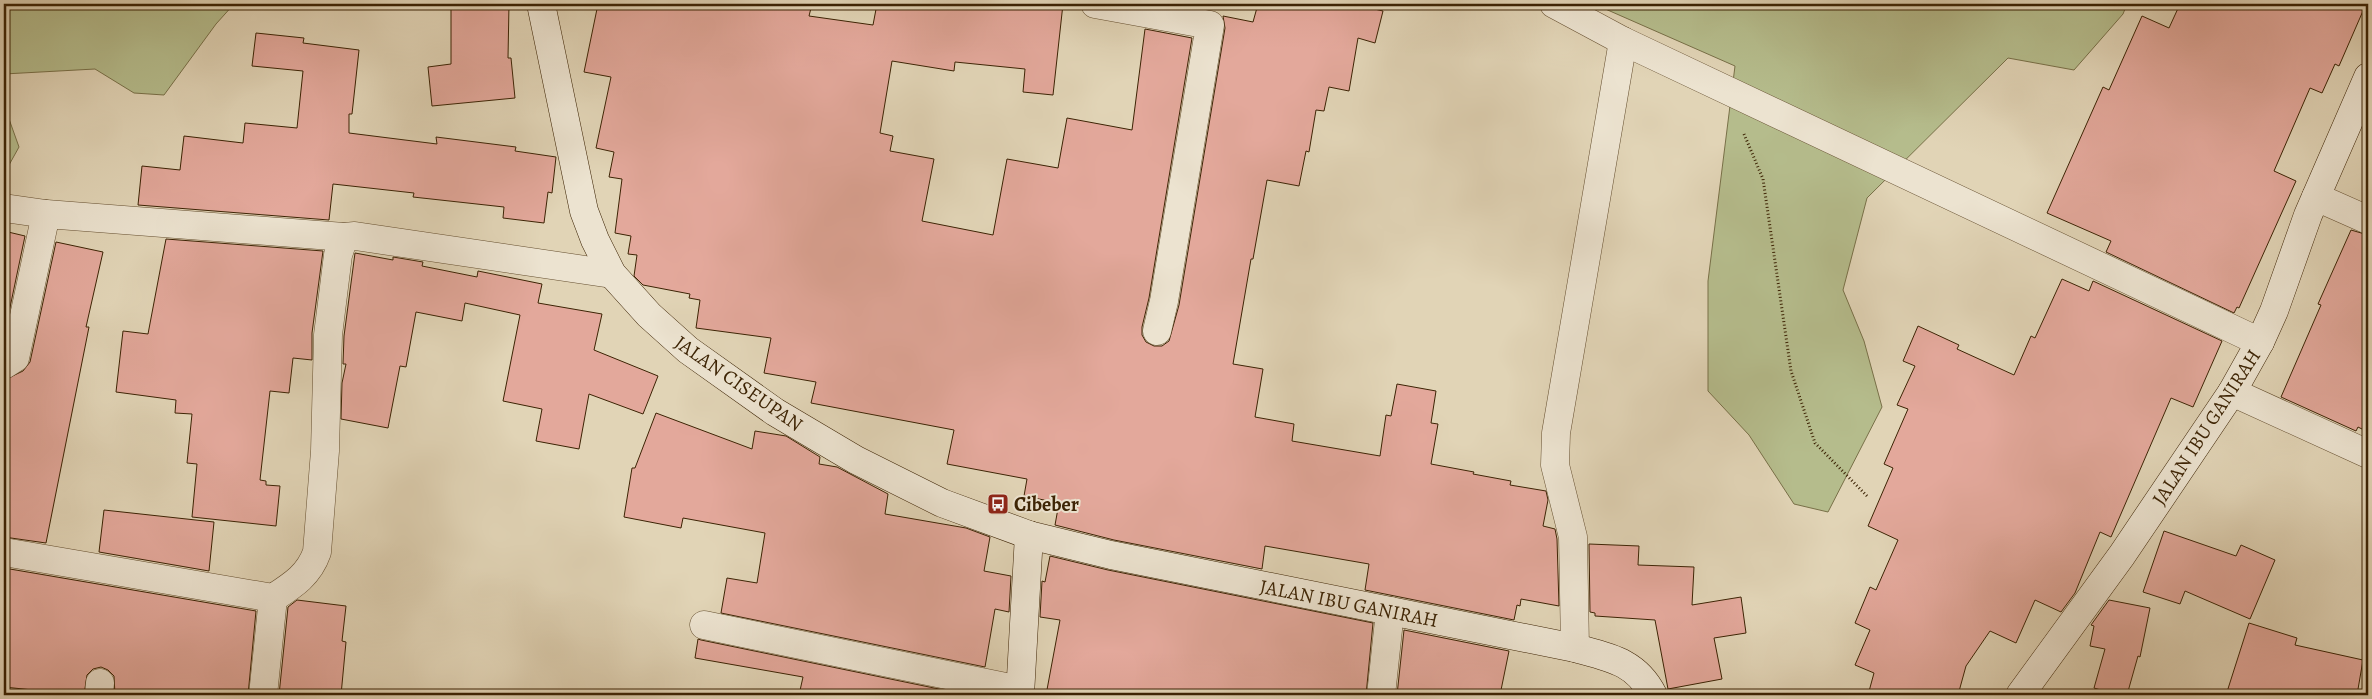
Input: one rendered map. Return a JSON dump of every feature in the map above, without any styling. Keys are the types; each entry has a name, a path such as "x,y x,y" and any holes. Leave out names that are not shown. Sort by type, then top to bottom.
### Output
{"street":[{"name":"JALAN CISEUPAN","path":"542,4 584,211 594,240 612,274 649,314 688,350 775,412 856,460 942,503 1029,535"},
{"path":"1095,4 1213,14 1157,331"},
{"path":"1554,4 1623,41 2260,342"},
{"path":"1575,648 1573,536 1555,465 1556,433 1623,41"},
{"name":"JALAN IBU GANIRAH","path":"2020,695 2122,556 2232,392 2260,342 2316,197 2368,77"},
{"path":"2316,197 2368,220"},
{"path":"4,208 46,214 344,237 355,236 612,274"},
{"path":"4,364 15,358 46,214"},
{"path":"4,552 273,598 300,580 313,565 318,552 325,451 328,335 338,255 344,237"},
{"path":"2232,392 2368,454"},
{"path":"704,625 1020,693 1029,535"},
{"name":"JALAN IBU GANIRAH","path":"1029,535 1111,555 1575,648 1622,661 1636,672 1653,695"},
{"path":"263,695 273,598"},
{"path":"1381,695 1390,611"}],"path":[{"path":"1725,89 1763,179 1791,371 1815,444 1867,496"}],"green space":[{"path":"4,4 234,4 216,24 164,95 134,93 95,69 4,74"},
{"path":"1594,4 2127,4 2123,14 2074,70 2008,58 1867,198 1843,290 1864,341 1882,407 1828,512 1794,504 1749,435 1708,391 1708,281 1735,66"},
{"path":"4,105 19,147 4,174"}],"building":[{"path":"451,4 509,4 508,58 511,58 515,98 432,106 428,67 451,64"},
{"path":"598,4 812,4 809,16 873,25 877,4 1063,4 1053,95 1023,92 1025,69 955,62 954,71 892,61 880,133 893,136 890,151 934,159 922,221 993,235 1007,159 1058,168 1067,118 1132,130 1145,29 1192,38 1149,298 1142,327 1142,335 1146,342 1154,346 1162,346 1169,341 1179,305 1225,28 1223,16 1253,22 1258,4 1353,4 1383,11 1375,43 1358,38 1349,91 1329,87 1324,111 1316,110 1309,152 1306,151 1299,186 1267,180 1233,364 1263,369 1255,417 1294,424 1292,441 1380,456 1386,415 1391,416 1397,384 1436,391 1431,423 1438,424 1431,464 1511,481 1510,485 1546,491 1548,500 1543,526 1555,529 1557,539 1559,606 1521,599 1520,606 1517,605 1514,620 1365,590 1369,564 1265,546 1262,569 1114,540 1055,525 1059,503 1024,496 1027,479 947,464 954,430 811,403 816,382 764,373 771,338 696,328 700,300 689,298 690,294 643,285 634,276 637,255 628,254 631,236 615,233 622,179 609,177 614,152 596,148 611,77 584,72"},
{"path":"2180,4 2366,4 2339,66 2335,64 2322,93 2310,88 2274,171 2296,181 2239,308 2237,307 2234,313 2106,252 2111,241 2047,213 2103,87 2109,90 2142,16 2169,28"},
{"path":"256,33 304,38 303,43 359,50 352,114 349,114 349,133 437,144 436,137 516,147 515,151 556,157 552,193 548,192 544,223 503,218 504,207 413,197 414,193 333,184 329,220 138,205 142,166 180,170 184,136 243,143 245,123 297,128 303,71 252,66"},
{"path":"2351,230 2368,235 2368,432 2358,427 2356,431 2281,397 2321,305 2318,304"},
{"path":"4,231 25,236 4,336"},
{"path":"166,239 323,251 312,333 312,360 293,358 289,393 270,391 260,480 266,481 266,485 280,486 276,526 192,517 197,464 187,463 192,414 175,413 176,400 116,392 123,331 148,334"},
{"path":"56,242 103,252 86,327 89,327 46,543 4,537 4,380 23,371 30,362"},
{"path":"355,253 393,260 393,257 423,262 422,266 477,277 478,271 542,284 538,303 602,314 594,350 658,376 643,414 589,394 579,449 536,441 542,409 503,401 520,315 465,303 462,321 416,312 406,367 400,366 388,428 341,419 342,383 346,364 343,364 344,336"},
{"path":"2062,279 2089,291 2093,281 2222,341 2193,407 2171,398 2111,537 2100,532 2075,593 2061,612 2035,600 2016,643 1990,631 1966,666 1958,695 1868,695 1874,673 1855,665 1870,630 1855,623 1870,587 1876,590 1898,540 1868,526 1893,468 1884,464 1908,409 1897,405 1915,366 1903,361 1918,326 1959,345 1957,349 2014,375 2031,336 2035,338"},
{"path":"656,413 752,449 755,431 786,436 820,457 819,464 837,467 888,494 885,514 966,528 990,537 984,571 1011,576 1009,612 995,609 985,667 721,613 727,578 757,583 765,533 683,518 681,528 624,517 632,468 635,468"},
{"path":"104,510 214,522 209,571 99,552"},
{"path":"2164,531 2236,556 2241,545 2275,560 2250,619 2185,591 2180,604 2143,592"},
{"path":"1589,544 1639,546 1638,565 1694,567 1692,605 1741,597 1746,633 1714,638 1722,679 1668,689 1655,620 1595,616 1595,613 1590,612"},
{"path":"1050,556 1108,570 1373,623 1366,695 1046,695 1060,620 1040,617 1042,581 1045,582"},
{"path":"4,568 256,611 248,695 115,695 114,676 108,670 101,667 93,669 87,675 84,695 52,695 52,692 4,687"},
{"path":"297,600 346,606 342,641 346,642 341,695 279,695 288,607"},
{"path":"2109,600 2150,608 2140,657 2138,656 2127,695 2118,695 2094,688 2105,649 2090,646 2094,626 2091,625"},
{"path":"2249,623 2297,638 2295,645 2363,660 2357,695 2226,695"},
{"path":"1404,630 1509,651 1500,695 1397,695"},
{"path":"698,639 968,695 799,695 803,677 695,658"}],"place":[{"name":"Cibeber","path":"998,504"}]}
